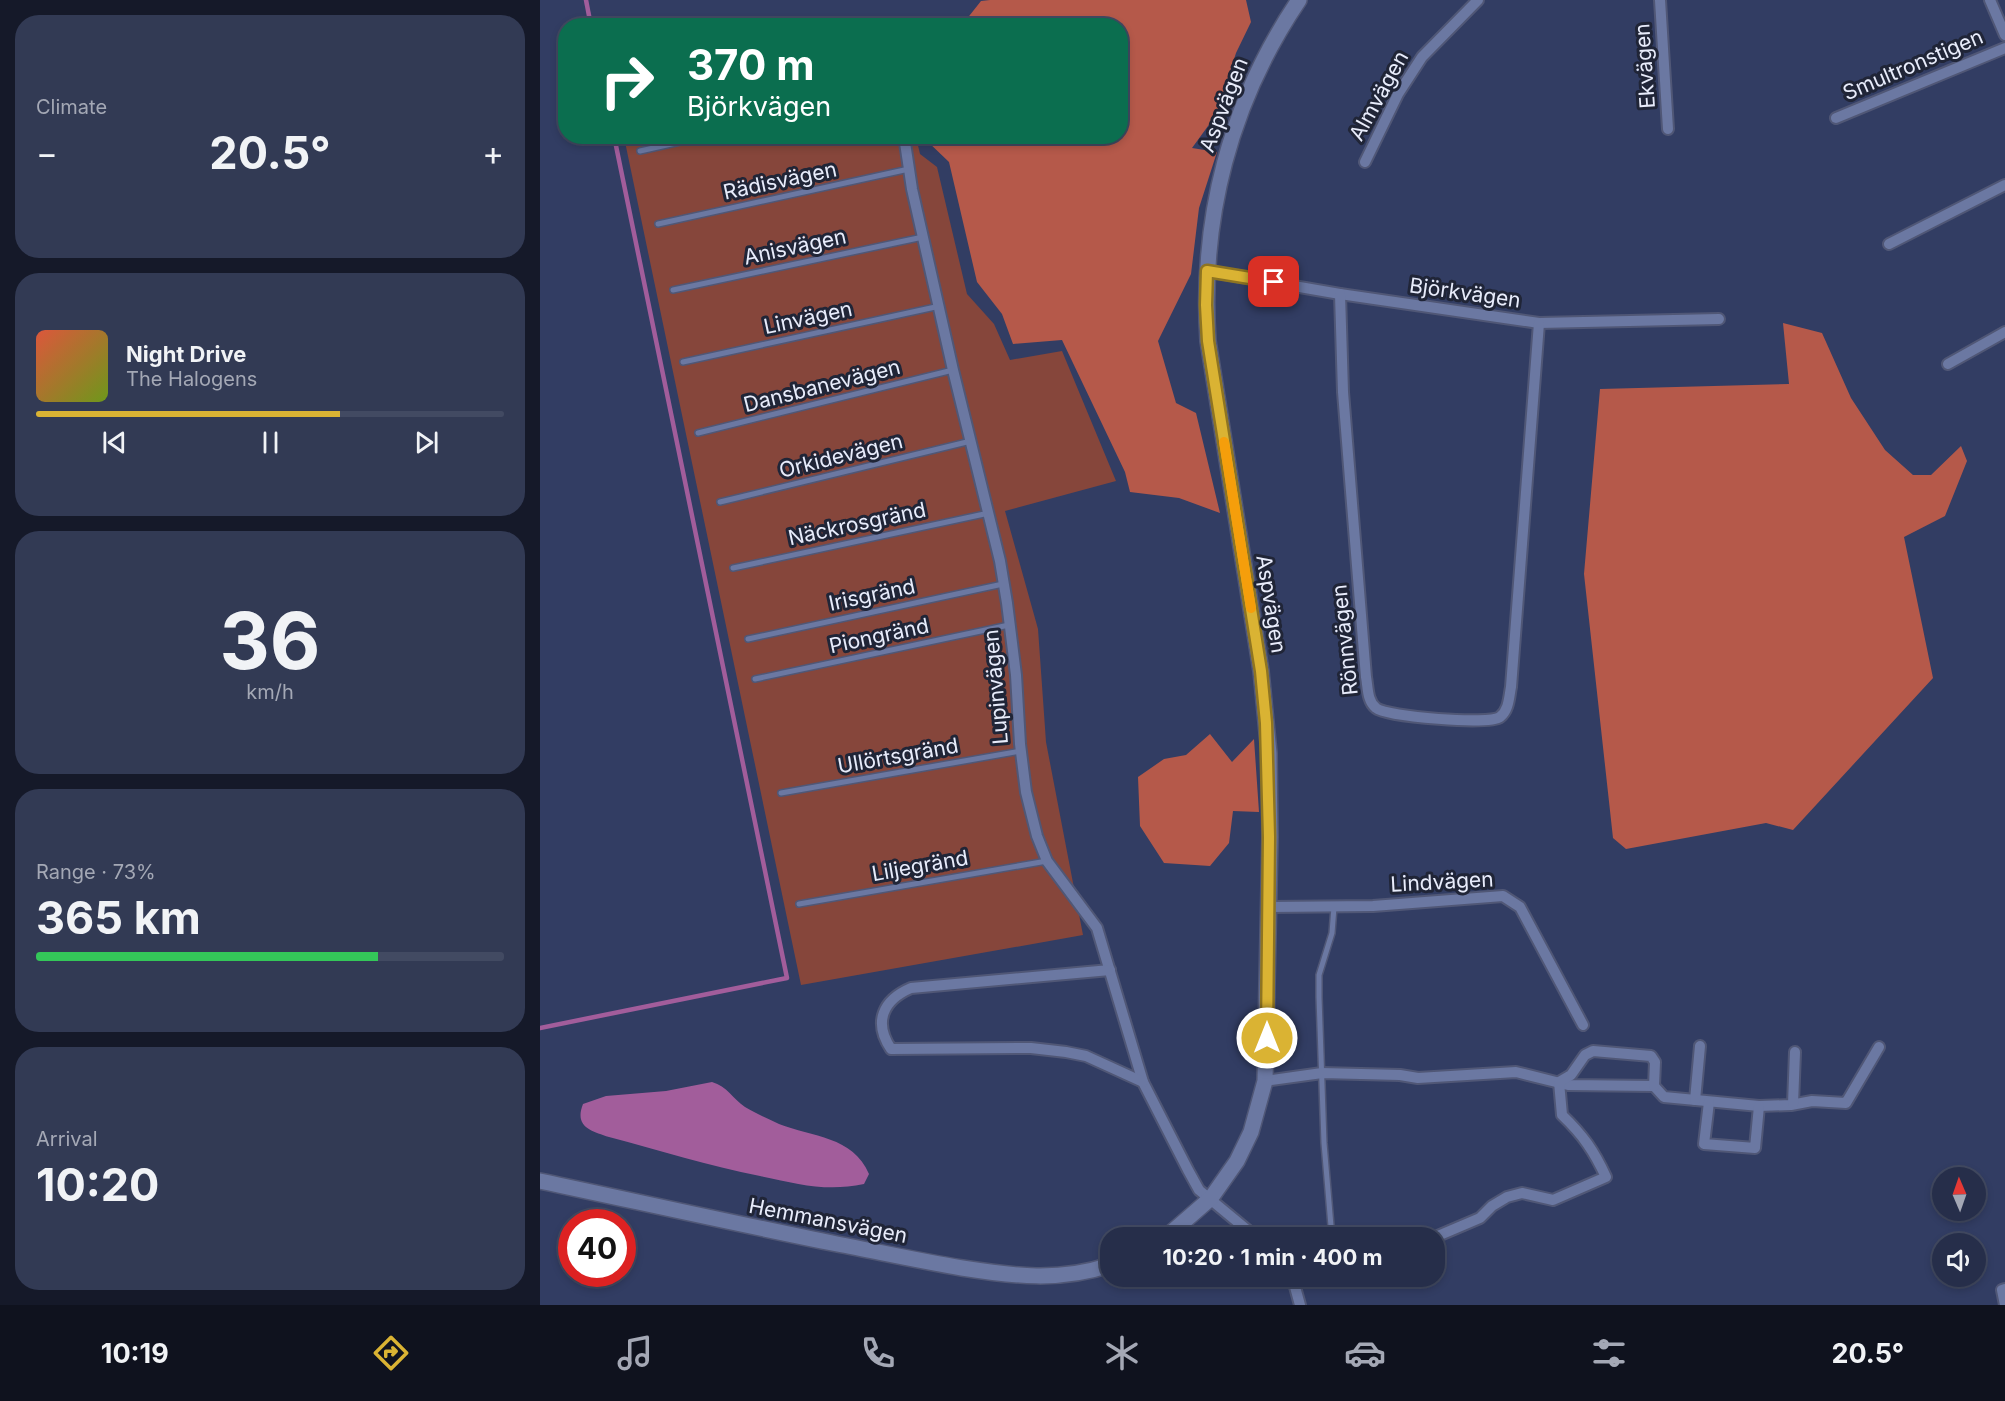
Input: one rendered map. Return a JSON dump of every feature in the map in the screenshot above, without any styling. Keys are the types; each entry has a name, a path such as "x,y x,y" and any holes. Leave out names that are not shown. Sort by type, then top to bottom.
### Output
{"street":[{"name":"Aspvägen","path":"1210,1198 1237,1161 1251,1132 1265,1081 1269,825 1266,723 1261,671 1208,341 1207,271 1218,190 1238,117 1259,67 1280,28 1299,0"},
{"name":"Almvägen","path":"1365,162 1398,94 1422,57 1478,0"},
{"name":"Ekvägen","path":"1660,0 1668,129"},
{"path":"1990,0 2005,35"},
{"name":"Smultronstigen","path":"1836,118 2005,48"},
{"name":"Lupinvägen","path":"905,144 923,237 989,513 1003,584 1010,625 1026,792 1037,836 1047,861 1097,928 1143,1082 1188,1170 1200,1190 1210,1198"},
{"path":"1888,244 2005,185"},
{"name":"Björkvägen","path":"1207,271 1340,294 1539,323 1719,319"},
{"name":"Rönnvägen","path":"1340,294 1343,392 1367,685 1371,703 1376,708 1406,716 1486,721 1499,718 1506,711 1511,687 1539,323"},
{"path":"1948,364 2005,332"},
{"name":"Lindvägen","path":"1268,908 1334,907 1503,896 1520,907 1583,1024"},
{"path":"1110,970 911,988 897,994 887,1006 882,1021 883,1035 891,1049 1031,1048 1066,1052 1086,1056 1143,1082"},
{"path":"1695,1100 1700,1046"},
{"path":"1559,1082 1571,1075 1585,1055 1593,1051 1651,1056 1655,1062 1654,1086 1664,1097 1759,1106 1812,1101 1846,1103 1879,1047"},
{"path":"1793,1104 1795,1052"},
{"path":"1265,1081 1322,1073 1400,1075 1418,1078 1516,1072 1568,1084 1654,1086"},
{"path":"1445,1233 1480,1218 1492,1206 1507,1197 1522,1193 1553,1200 1606,1178 1582,1134 1562,1115 1559,1082"},
{"path":"1709,1102 1704,1144 1755,1148 1759,1106"},
{"name":"Hemmansvägen","path":"540,1181 768,1231 913,1260 1015,1276 1071,1275 1100,1268"},
{"path":"1178,1227 1210,1198 1244,1227"},
{"path":"1295,1287 1300,1305"},
{"path":"2004,1289 2005,1305"}],"lane":[{"path":"640,151 671,144"},
{"name":"Rädisvägen","path":"658,224 910,169"},
{"name":"Anisvägen","path":"673,290 923,237"},
{"name":"Linvägen","path":"683,362 940,306"},
{"name":"Dansbanevägen","path":"698,434 953,370"},
{"name":"Orkidevägen","path":"720,502 971,441"},
{"name":"Näckrosgränd","path":"733,568 989,513"},
{"name":"Irisgränd","path":"748,639 1003,584"},
{"name":"Piongränd","path":"755,679 1010,625"},
{"name":"Ullörtsgränd","path":"781,793 1021,751"},
{"name":"Liljegränd","path":"799,904 1047,861"},
{"path":"1331,1227 1324,1143 1319,975 1332,933 1334,907"}],"shaded area":[{"path":"1246,0 1251,22 1236,53 1216,115 1192,148 1217,152 1199,208 1191,274 1158,341 1176,403 1196,413 1220,513 1179,498 1130,492 1125,472 1062,340 1013,344 1002,314 977,282 949,162 930,144 1128,144 1128,18 968,18 981,1"},
{"path":"625,144 918,144 920,154 937,167 967,294 994,324 1010,360 1062,351 1116,481 1005,511 1038,629 1046,742 1083,935 801,985"},
{"path":"1783,323 1822,333 1851,398 1885,450 1913,475 1931,475 1961,446 1967,461 1945,516 1904,537 1933,678 1793,830 1766,823 1626,849 1613,838 1584,574 1600,389 1789,384"},
{"path":"1210,734 1232,762 1254,739 1259,812 1233,811 1229,843 1210,866 1164,863 1140,826 1138,777 1164,759 1186,755"},
{"path":"712,1082 722,1086 745,1107 762,1116 779,1124 830,1140 853,1152 862,1161 869,1174 864,1184 837,1187 812,1186 741,1172 602,1135 586,1127 581,1118 583,1104 606,1096 666,1091"}],"waterway":[{"path":"586,0 589,18"},
{"path":"540,1028 787,978 616,144"}],"slow traffic":[{"path":"1224,442 1251,608"}],"route":[{"path":"1267,1038 1268,738 1261,671 1208,341 1207,271 1274,282"}]}
